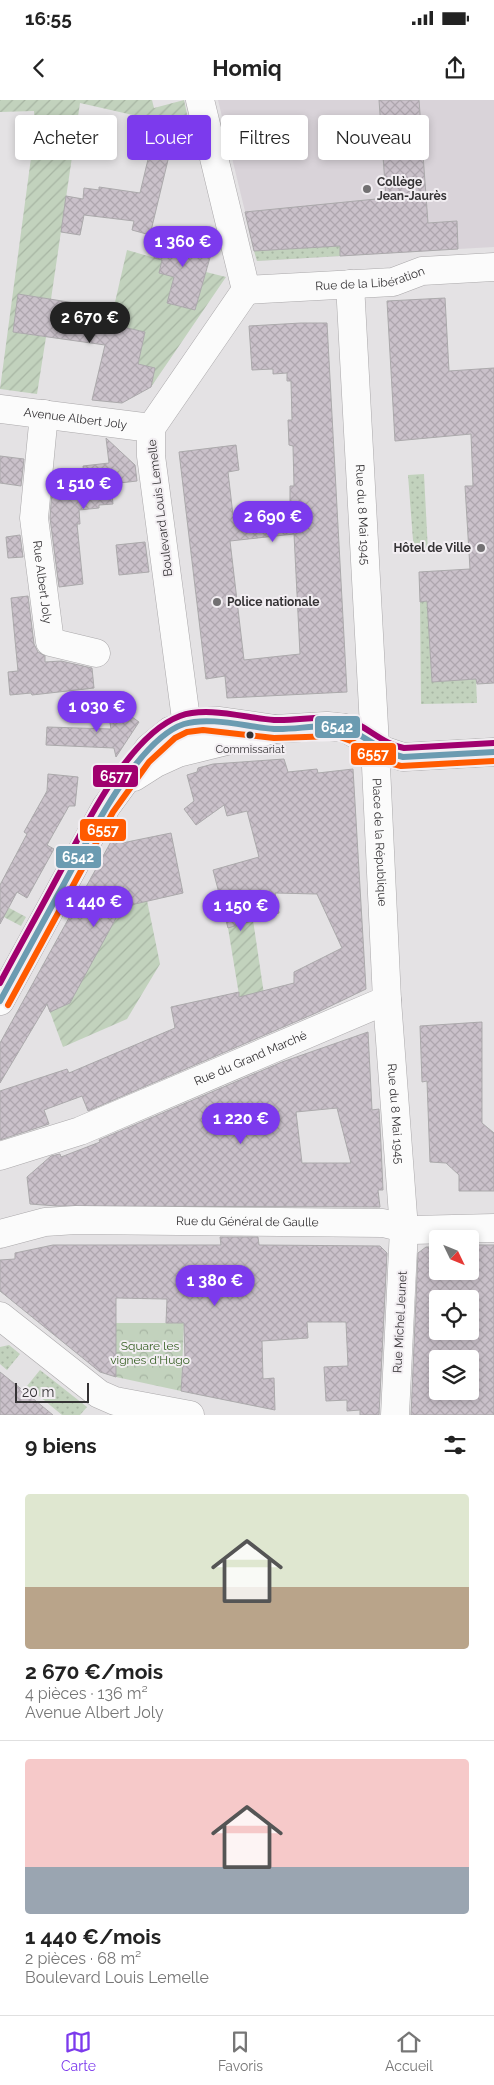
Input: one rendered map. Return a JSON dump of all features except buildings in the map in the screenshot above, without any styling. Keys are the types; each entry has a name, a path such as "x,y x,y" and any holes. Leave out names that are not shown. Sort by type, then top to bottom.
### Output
{"street":[{"path":"200,100 246,290"},
{"name":"Rue de la Libération","path":"246,290 393,282 422,271 494,267"},
{"name":"Rue du 8 Mai 1945","path":"350,284 375,745"},
{"name":"Boulevard Louis Lemelle","path":"189,736 151,456 151,428 246,290"},
{"name":"Avenue Albert Joly","path":"0,409 151,428"},
{"name":"Rue Albert Joly","path":"44,414 34,518 50,642 96,653"},
{"path":"0,1001 115,793 149,748 170,731 189,736 275,729 338,727 356,733 393,754 412,757 494,752"},
{"name":"Place de la République","path":"375,745 387,1000"},
{"name":"Rue du 8 Mai 1945","path":"387,1000 404,1228"},
{"name":"Rue du Grand Marché","path":"0,1156 80,1131 387,1000"},
{"name":"Rue du Général de Gaulle","path":"0,1234 45,1222 76,1220 383,1223 404,1228 494,1228"},
{"name":"Rue Michel Jeunet","path":"395,1415 404,1228"},
{"path":"0,1316 115,1408 190,1415"}],"shaded area":[{"name":"Collège Jean-Jaurès","path":"218,100 494,100 494,247 458,249 457,221 428,223 430,251 257,261 233,160 308,160 308,115 222,115"}],"green space":[{"path":"0,100 152,100 154,108 184,100 187,115 133,115 80,103 78,115 34,115 34,111 0,112"},
{"path":"31,160 72,160 51,299 18,294 13,332 46,337 37,394 0,389"},
{"path":"340,246 340,256 257,261 254,251"},
{"path":"127,250 162,260 159,273 174,277 167,303 195,310 206,272 226,277 151,387 155,368 138,364 145,332 110,324"},
{"path":"424,474 428,552 414,553 408,475"},
{"path":"427,601 432,682 476,679 477,703 421,704 420,602"},
{"path":"141,871 160,964 127,1019 63,1047 50,1012"},
{"path":"0,903 26,917 21,926 0,915"},
{"path":"253,920 265,1001 241,1007 228,928"},
{"name":"Square les vignes d'Hugo","path":"115,1323 184,1323 181,1391 116,1377"},
{"path":"9,1345 20,1354 7,1370 0,1364 0,1347"},
{"path":"40,1370 87,1407 80,1415 62,1415 27,1386"}],"transit line":[{"name":"6577","path":"0,983 94,810 109,786 142,743 161,727 180,716 191,713 214,712 274,720 339,718 356,723 387,742 404,748 494,743"},
{"name":"6542","path":"0,1001 113,797 147,751 166,734 184,724 205,721 274,729 338,727 347,729 386,751 403,757 494,752"},
{"name":"6557","path":"8,1005 113,812 149,762 175,738 187,732 203,730 274,738 337,736 351,741 389,763 401,766 494,761"}],"place":[{"name":"Collège Jean-Jaurès","path":"367,189"},
{"name":"Hôtel de Ville","path":"481,548"},
{"name":"Police nationale","path":"217,602"},
{"name":"Commissariat","path":"250,735"}]}
